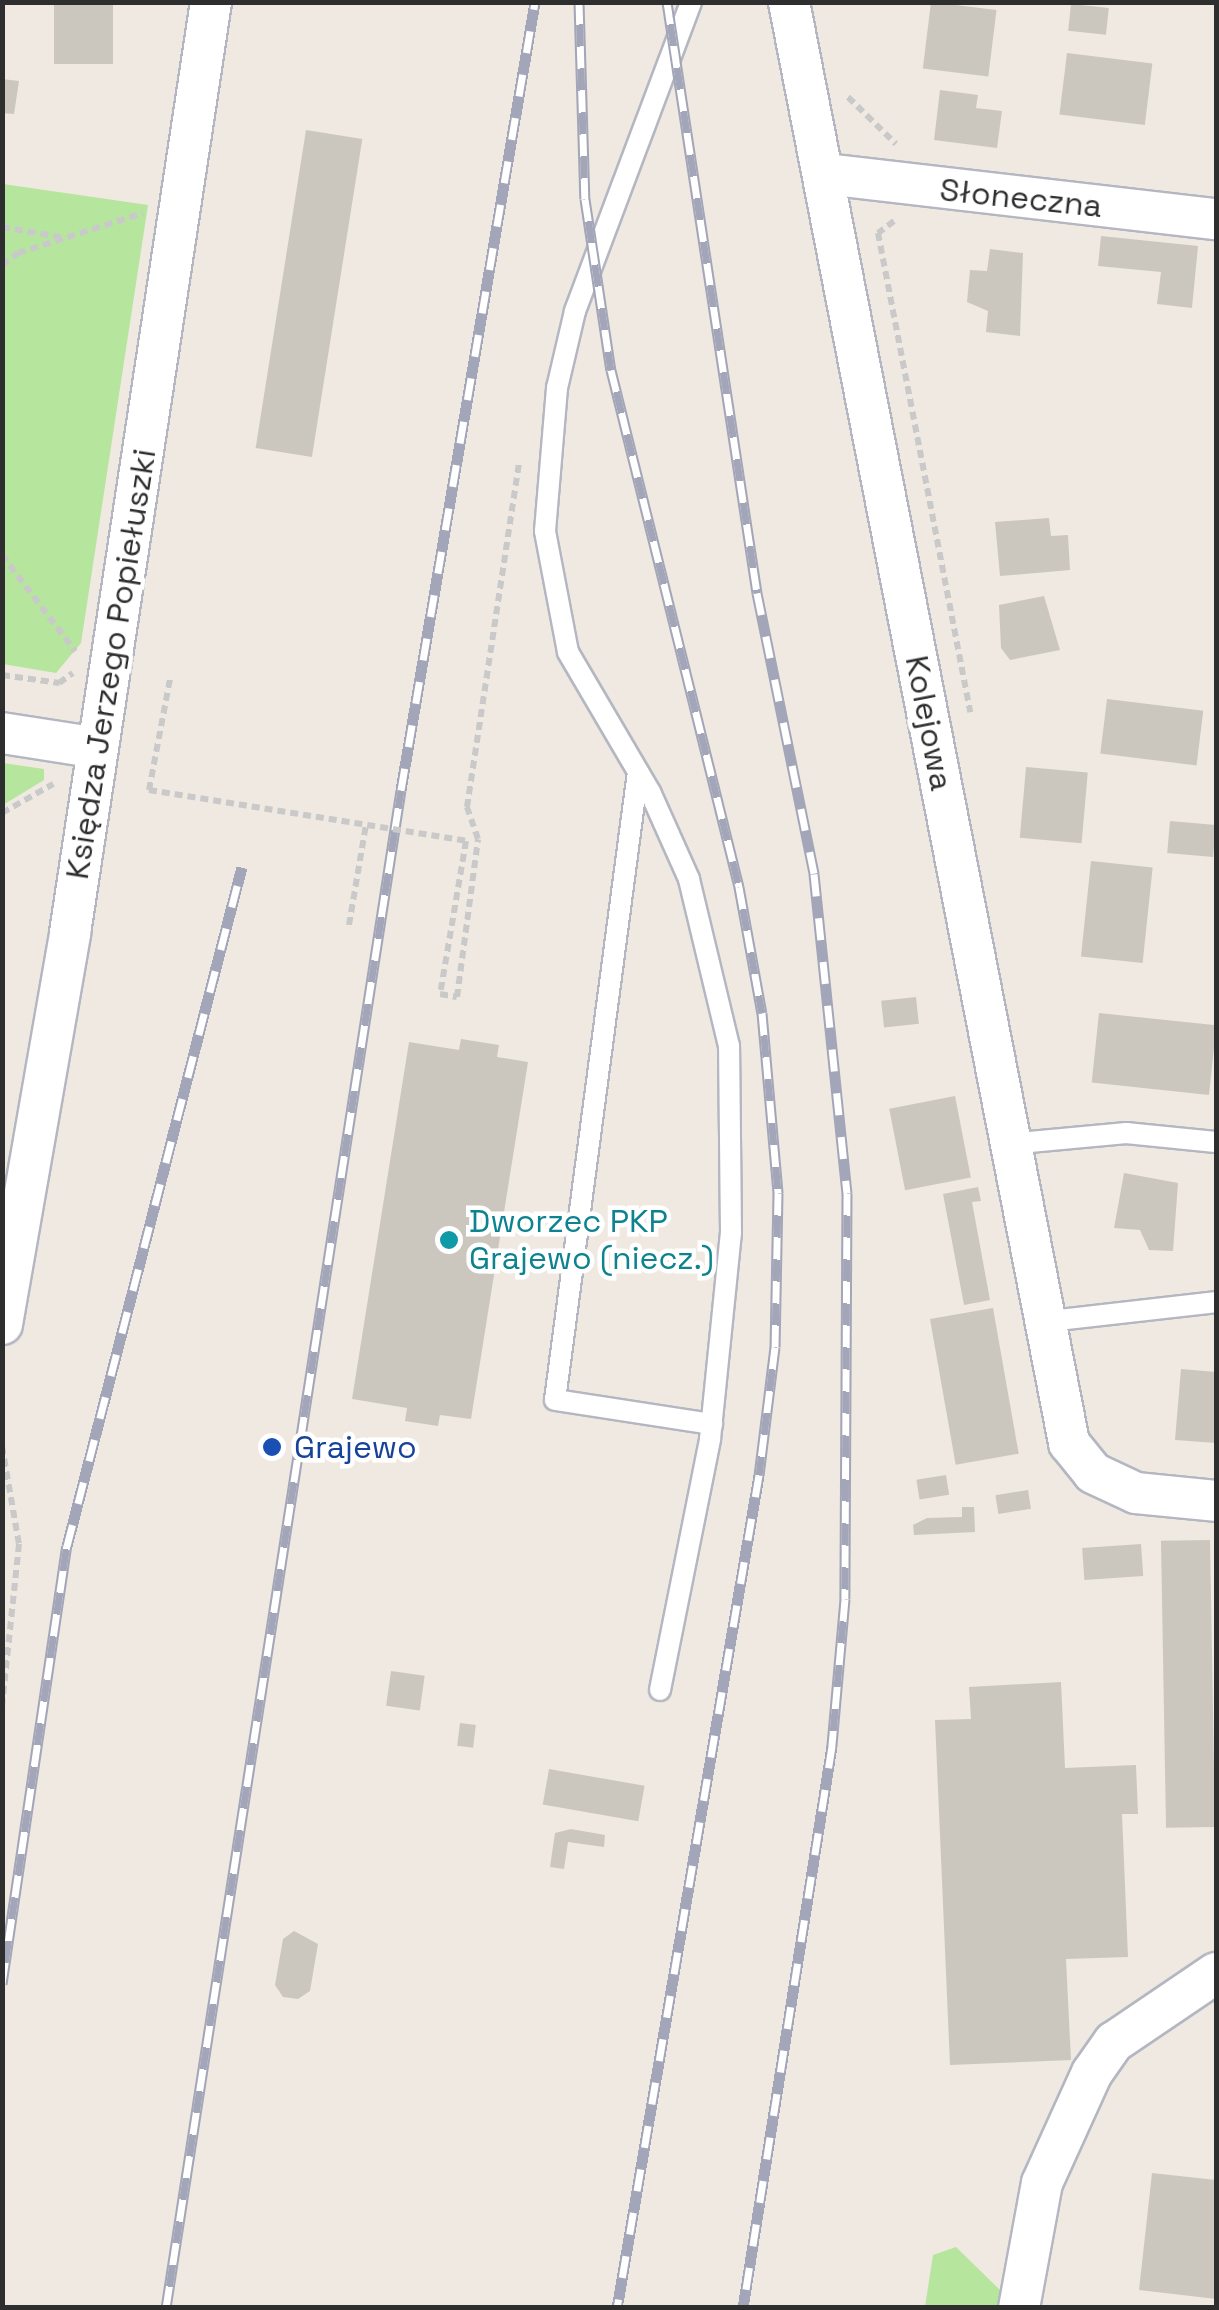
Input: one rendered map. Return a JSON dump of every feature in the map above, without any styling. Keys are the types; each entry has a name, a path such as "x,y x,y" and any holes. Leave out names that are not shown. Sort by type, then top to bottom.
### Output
{"street":[{"name":"Księdza Jerzego Popiełuszki","path":"2,1324 98,748 211,2"},
{"name":"Kolejowa","path":"789,2 825,174 1041,1322 1069,1443 1093,1473 1136,1492 1216,1502"},
{"name":"Słoneczna","path":"825,174 1216,219"},
{"path":"2,732 98,748"},
{"path":"1019,2308 1042,2182 1092,2073 1144,2018 1216,1974"}],"lane":[{"path":"660,1690 712,1424 731,1233 729,1046 690,879 638,772 568,652 545,530 546,482 575,311 691,2"},
{"path":"638,772 555,1400 712,1424"},
{"path":"1008,1144 1126,1132 1216,1142"},
{"path":"1041,1322 1216,1302"}],"path":[{"path":"846,84 849,100 907,154"},
{"path":"2,265 64,238 155,209 152,228"},
{"path":"902,215 878,233 972,723"},
{"path":"2,227 64,238"},
{"path":"2,555 84,664"},
{"path":"2,675 59,683 84,664 87,645"},
{"path":"170,679 150,790 466,842 448,944"},
{"path":"349,926 366,825"},
{"path":"2,1446 20,1544 2,1705"}],"green space":[{"path":"3,184 148,205 81,643 56,673 3,664"},
{"path":"3,763 44,769 44,780 3,805"},
{"path":"956,2247 1000,2290 998,2307 925,2307 933,2255"}],"building":[{"path":"54,2 113,2 113,64 54,64"},
{"path":"931,2 997,10 988,77 923,69"},
{"path":"1071,4 1109,8 1106,35 1068,31"},
{"path":"1067,53 1152,63 1145,125 1059,115"},
{"path":"2,79 19,81 14,114 2,113"},
{"path":"940,90 978,95 976,108 1002,111 997,148 934,140"},
{"path":"306,130 362,139 312,457 256,448"},
{"path":"1101,236 1198,246 1192,308 1157,304 1161,272 1098,266"},
{"path":"990,249 1023,253 1020,336 986,332 988,311 967,302 970,270 987,271"},
{"path":"1049,518 1051,536 1068,535 1070,570 1000,576 995,522"},
{"path":"1044,596 1060,650 1010,660 1001,648 999,605"},
{"path":"1107,699 1203,711 1197,765 1100,754"},
{"path":"1026,767 1088,772 1082,843 1020,838"},
{"path":"1170,821 1216,825 1213,857 1167,853"},
{"path":"1091,861 1153,867 1143,963 1081,956"},
{"path":"916,997 919,1024 884,1028 881,1001"},
{"path":"1099,1013 1216,1025 1209,1095 1092,1083"},
{"name":"Dworzec PKP Grajewo (niecz.)","path":"461,1039 499,1045 497,1057 528,1062 471,1419 440,1415 438,1426 405,1421 407,1408 352,1399 409,1042 459,1050"},
{"path":"955,1096 971,1177 905,1190 889,1109"},
{"path":"1124,1173 1178,1183 1173,1251 1149,1250 1140,1230 1114,1228"},
{"path":"978,1187 981,1201 972,1202 990,1300 964,1305 943,1194"},
{"path":"993,1308 1019,1454 956,1465 930,1319"},
{"path":"1181,1369 1216,1372 1216,1443 1175,1440"},
{"path":"946,1475 949,1495 919,1499 916,1480"},
{"path":"1028,1490 1031,1509 998,1514 995,1495"},
{"path":"962,1507 974,1507 975,1532 914,1535 913,1525 927,1518 962,1517"},
{"path":"1210,1540 1215,1827 1166,1828 1161,1541"},
{"path":"1141,1544 1143,1576 1084,1580 1082,1548"},
{"path":"391,1671 425,1676 420,1710 386,1706"},
{"path":"1061,1682 1065,1768 1136,1765 1138,1814 1122,1814 1128,1957 1066,1959 1071,2060 950,2065 935,1720 971,1719 969,1687"},
{"path":"460,1723 476,1725 473,1748 457,1746"},
{"path":"549,1769 645,1786 638,1821 543,1804"},
{"path":"571,1829 605,1835 604,1847 568,1842 564,1869 550,1867 555,1833"},
{"path":"294,1931 318,1944 310,1991 298,1999 283,1997 275,1985 283,1939"},
{"path":"1152,2173 1216,2180 1216,2299 1139,2290"}],"railway":[{"path":"166,2308 401,790 535,2"},
{"path":"579,2 585,199 611,370 739,887 762,1013 778,1193 775,1347 759,1475 617,2308"},
{"path":"667,2 757,593 814,874 847,1193 845,1599 832,1746 743,2308"},
{"path":"2,1984 67,1546 242,867"}],"place":[{"name":"Dworzec PKP Grajewo (niecz.)","path":"449,1240"},
{"name":"Grajewo","path":"272,1447"}]}
